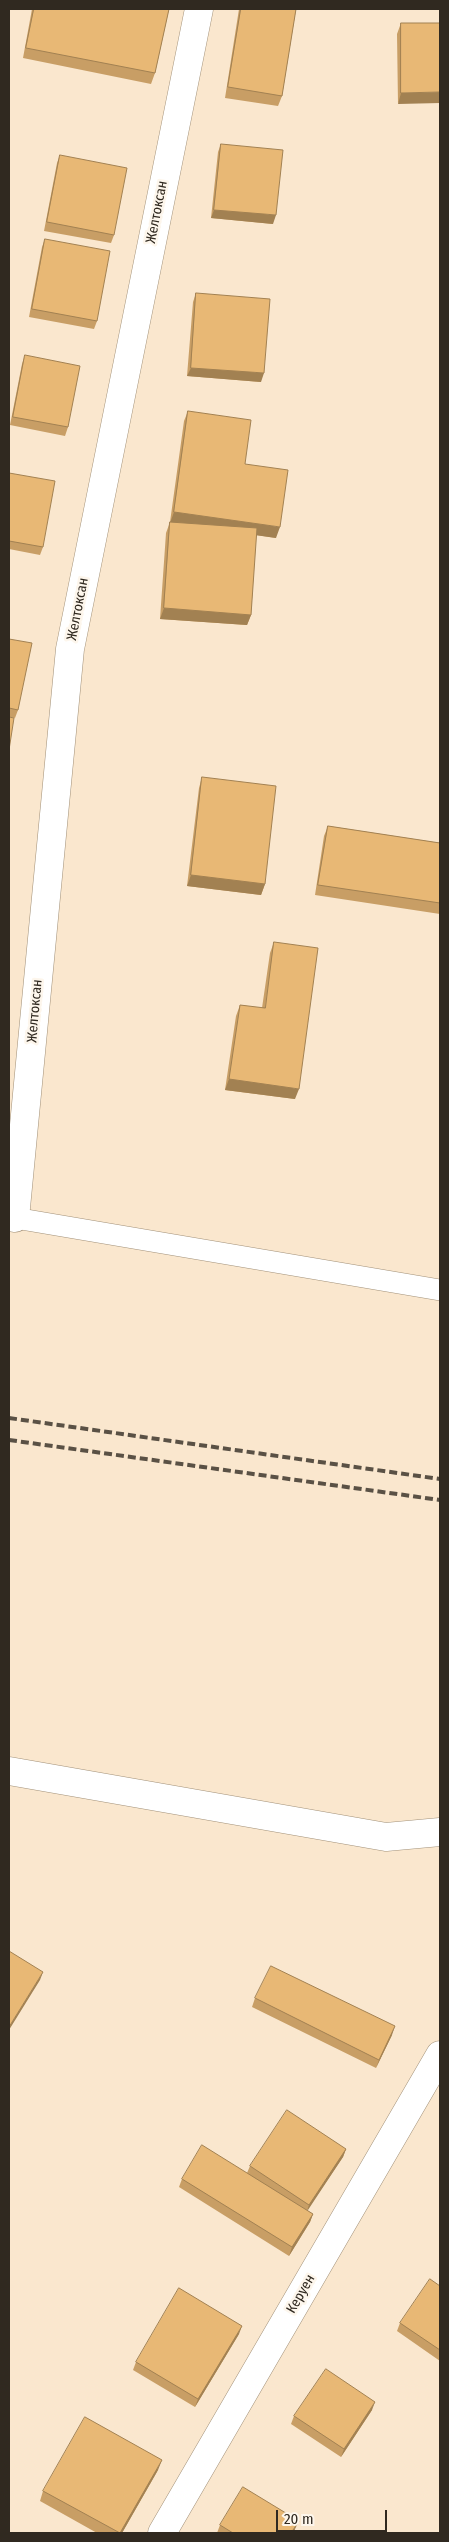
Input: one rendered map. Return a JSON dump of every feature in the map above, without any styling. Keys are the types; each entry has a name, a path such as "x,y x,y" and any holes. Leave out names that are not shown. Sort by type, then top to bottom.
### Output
{"street":[{"name":"Желтоксан","path":"12,1217 70,649 199,9"},
{"path":"9,1771 386,1837 440,1832"},
{"name":"Керуен","path":"162,2533 440,2054"}],"lane":[{"path":"12,1217 440,1290"}],"building":[{"path":"34,9 169,9 155,73 26,48"},
{"path":"241,9 296,9 282,96 228,87"},
{"path":"401,23 440,23 440,92 401,93"},
{"path":"221,144 283,150 276,215 214,210"},
{"path":"60,155 127,168 114,235 47,222"},
{"path":"45,239 110,251 97,321 32,309"},
{"path":"196,293 270,299 264,373 191,368"},
{"path":"25,355 80,366 68,427 13,417"},
{"path":"188,411 251,420 245,464 288,470 280,527 174,512"},
{"path":"9,473 55,481 43,547 9,541"},
{"path":"170,522 257,528 251,615 164,608"},
{"path":"9,639 32,643 18,710 9,708"},
{"path":"9,717 14,718 9,750"},
{"path":"202,777 276,786 265,884 191,875"},
{"path":"328,826 440,843 440,903 318,885"},
{"path":"274,942 318,948 299,1089 229,1079 240,1005 265,1008"},
{"path":"9,1951 43,1972 9,2027"},
{"path":"271,1966 395,2026 379,2060 255,1998"},
{"path":"287,2110 346,2149 309,2205 250,2166"},
{"path":"202,2145 313,2214 292,2247 182,2179"},
{"path":"430,2279 440,2286 440,2350 400,2323"},
{"path":"179,2288 242,2326 198,2399 136,2362"},
{"path":"326,2369 375,2402 344,2449 294,2416"},
{"path":"85,2417 162,2460 120,2533 43,2491"},
{"path":"243,2487 299,2521 291,2533 233,2533 220,2525"}],"railway":[{"path":"9,1418 440,1479"},
{"path":"9,1440 440,1500"}]}
